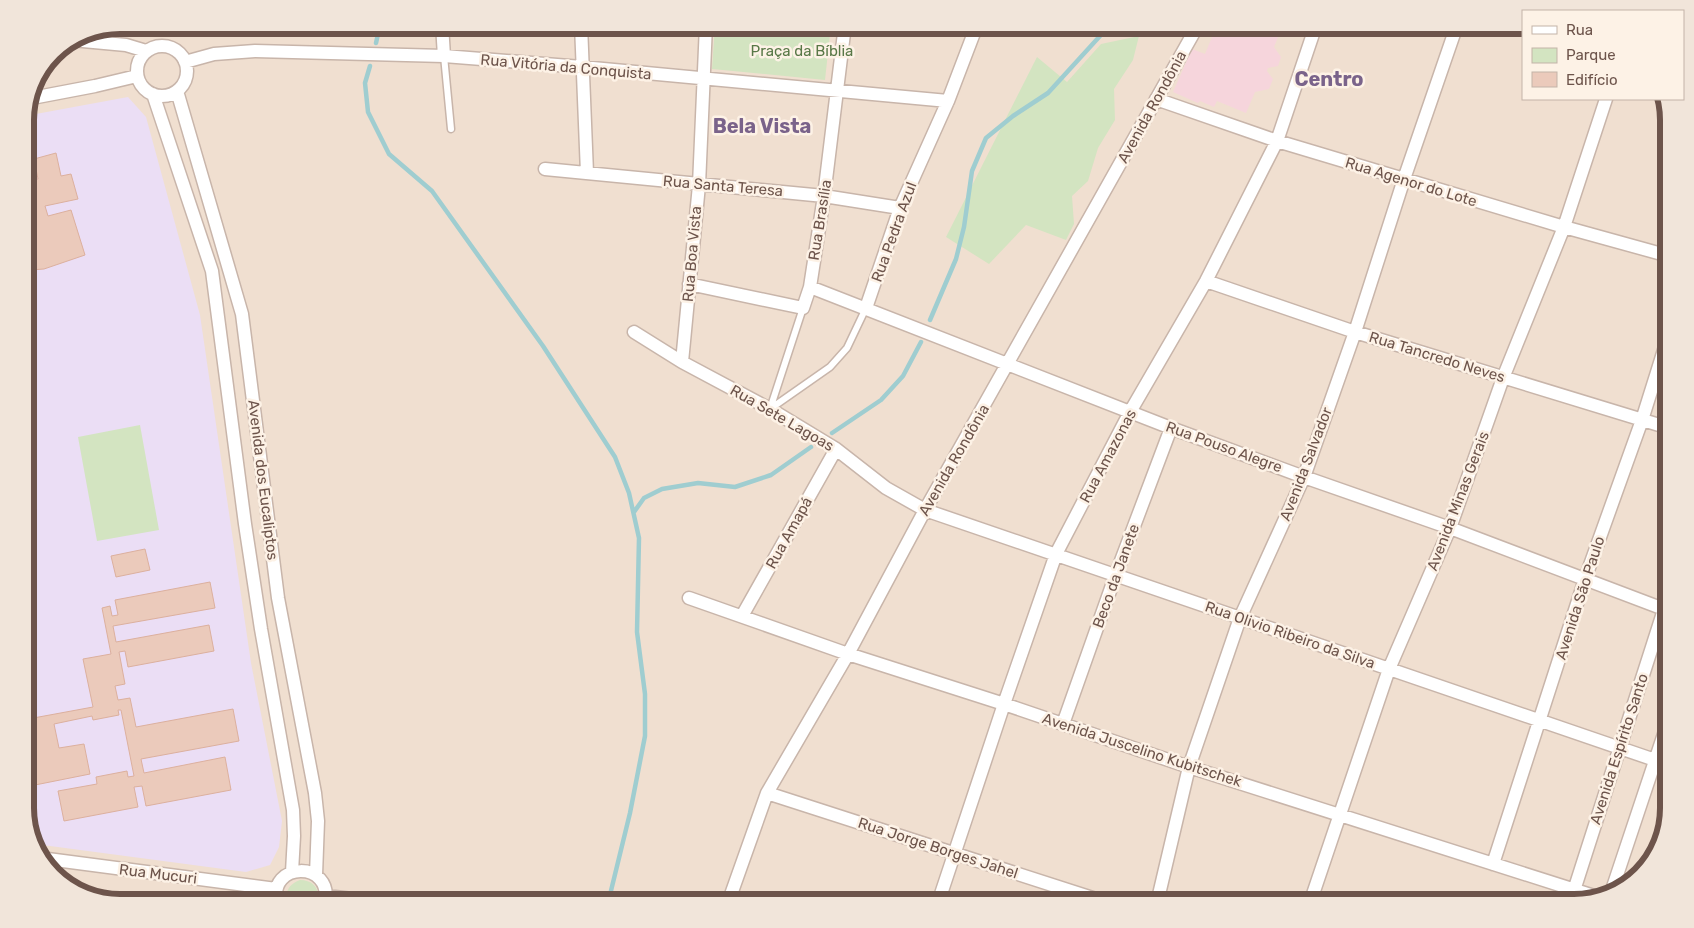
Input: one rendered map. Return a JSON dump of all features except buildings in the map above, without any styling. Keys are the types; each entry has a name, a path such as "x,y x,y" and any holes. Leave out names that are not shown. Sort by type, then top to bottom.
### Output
{"street":[{"path":"443,34 444,56"},
{"path":"581,34 587,173"},
{"name":"Rua Boa Vista","path":"682,362 699,185 705,34"},
{"name":"Rua Brasília","path":"803,308 810,286 824,196 844,34"},
{"name":"Rua Pedra Azul","path":"866,308 900,208 948,101 974,34"},
{"name":"Avenida Rondônia","path":"731,894 767,793 848,654 925,510 1009,364 1193,34"},
{"name":"Rua Amazonas","path":"941,894 1056,554 1130,412 1206,281 1277,141 1313,34"},
{"name":"Avenida Salvador","path":"1159,894 1189,766 1240,618 1304,477 1454,34"},
{"path":"85,41 126,45 146,51"},
{"path":"159,46 167,47 175,50 185,62 186,78 177,91 169,95 153,94 140,84 137,68 139,60 146,51 159,46"},
{"name":"Rua Vitória da Conquista","path":"185,62 214,54 255,51 444,56 948,101"},
{"path":"37,97 137,76"},
{"name":"Avenida dos Eucaliptos","path":"177,91 242,314 278,598 315,793 318,821 316,875"},
{"name":"Avenida dos Eucaliptos","path":"153,94 212,271 246,533 293,810 292,872"},
{"name":"Rua Agenor do Lote","path":"1156,100 1277,141 1564,227 1660,254"},
{"name":"Avenida Minas Gerais","path":"1313,894 1389,668 1450,528 1503,378 1564,227 1606,100"},
{"name":"Rua Santa Teresa","path":"545,169 824,196 900,208"},
{"name":"Rua Tancredo Neves","path":"1206,281 1354,332 1660,425"},
{"path":"689,284 803,308"},
{"name":"Rua Pouso Alegre","path":"810,286 1171,428 1450,528 1660,608"},
{"name":"Rua Sete Lagoas","path":"634,332 682,362 770,409 836,449 886,488 925,510"},
{"name":"Avenida São Paulo","path":"1493,864 1585,579 1642,420 1660,363"},
{"name":"Beco da Janete","path":"1063,724 1116,574 1171,428"},
{"name":"Rua Amapá","path":"742,616 836,449"},
{"name":"Rua Olivio Ribeiro da Silva","path":"925,510 1655,760"},
{"name":"Avenida Juscelino Kubitschek","path":"689,598 848,654 1587,893"},
{"name":"Avenida Espírito Santo","path":"1573,894 1660,628"},
{"path":"1614,884 1660,745"},
{"name":"Rua Jorge Borges Jahel","path":"767,793 1080,894"},
{"name":"Rua Mucuri","path":"51,859 276,889"},
{"path":"276,894 276,889 285,876 300,870 316,875 322,881 324,894"}],"lane":[{"path":"444,56 450,129"},
{"name":"Rua Brasília","path":"770,409 803,308"},
{"name":"Rua Pedra Azul","path":"770,409 830,367 847,348 866,308"}],"shaded area":[{"path":"109,34 1522,34 1522,100 1658,100 1660,114 1660,819 1646,856 1622,880 1607,888 1585,894 109,894 72,880 48,856 38,836 34,814 34,114 43,82 52,67 63,55 77,45 92,38"},
{"path":"1213,34 1279,34 1274,47 1281,57 1278,66 1268,68 1267,71 1273,79 1269,89 1255,92 1246,113 1217,101 1214,107 1200,101 1198,103 1173,92 1192,49 1205,54"},
{"path":"128,97 146,117 200,315 251,663 282,821 279,847 270,865 246,872 42,845 38,836 34,814 34,114"}],"green space":[{"name":"Praça da Bíblia","path":"714,34 830,34 825,80 712,69"},
{"path":"1139,36 1133,60 1114,89 1115,120 1098,148 1088,181 1072,196 1074,224 1066,240 1026,225 989,264 946,237 1037,57 1067,82 1101,44"},
{"path":"140,425 159,530 97,541 78,437"},
{"path":"300,880 305,880 313,884 318,894 287,894 288,889"}],"waterway":[{"path":"376,43 378,34"},
{"path":"930,320 956,259 964,227 972,171 986,138 1013,116 1048,93 1102,34"},
{"path":"370,66 365,83 368,112 389,154 432,191 543,346 615,457 629,493 639,538 637,632 645,694 645,736 630,813 610,894"},
{"path":"832,433 881,400 903,376 921,342"},
{"path":"634,512 644,498 662,489 698,483 735,487 771,475 811,447"}],"district":[{"name":"Centro","path":"1329,79"},
{"name":"Bela Vista","path":"762,126"}]}
